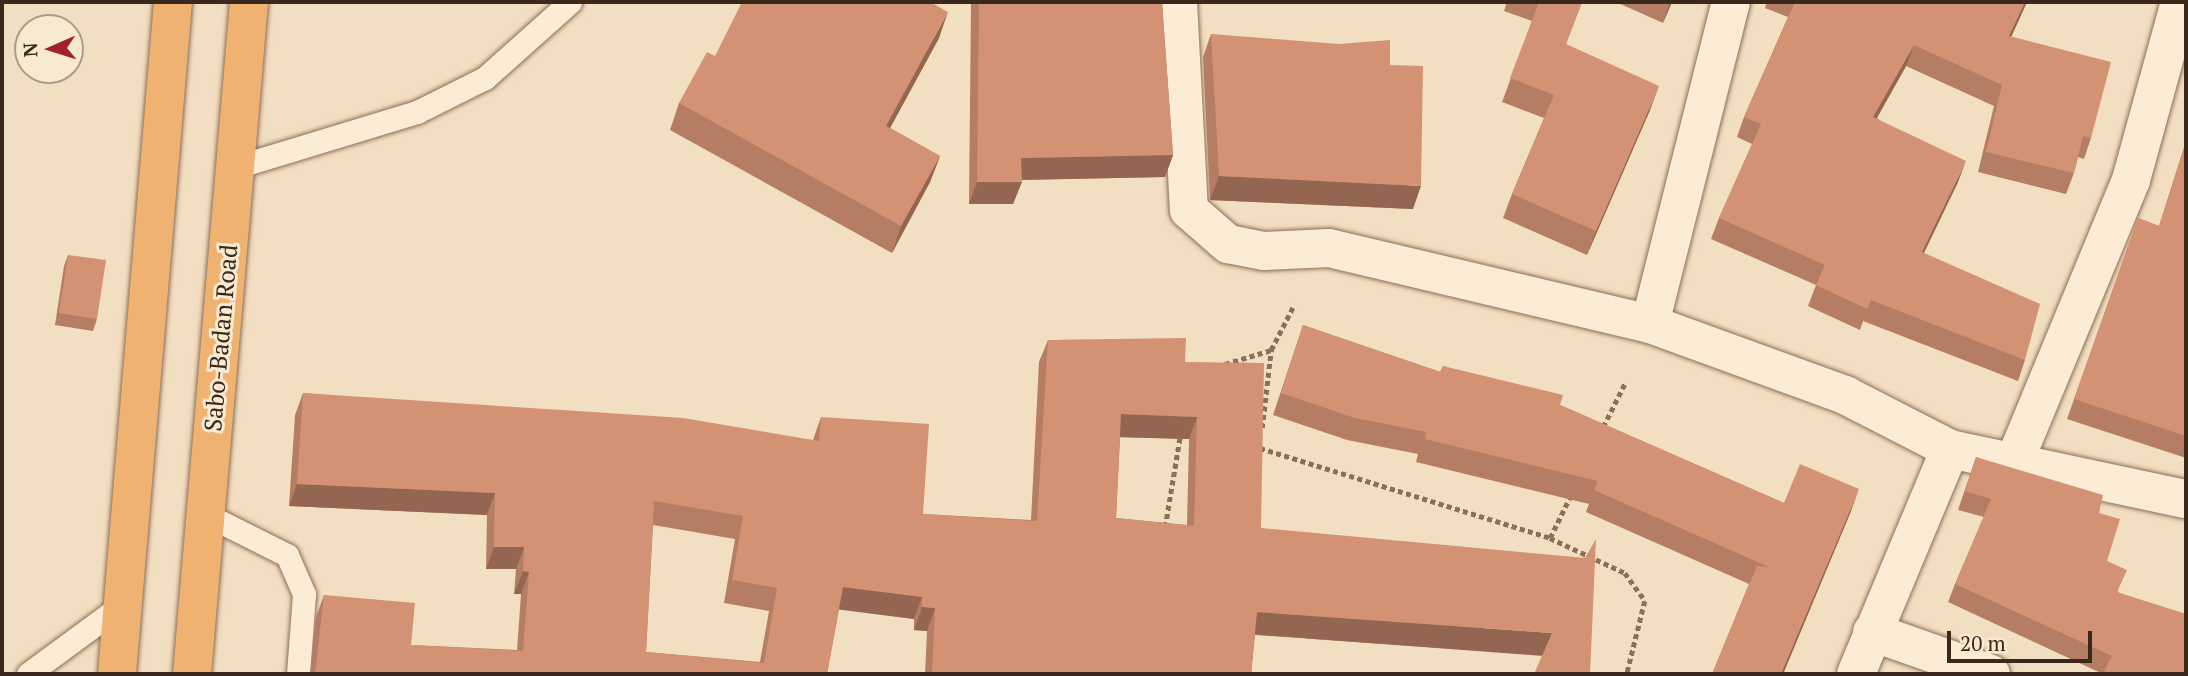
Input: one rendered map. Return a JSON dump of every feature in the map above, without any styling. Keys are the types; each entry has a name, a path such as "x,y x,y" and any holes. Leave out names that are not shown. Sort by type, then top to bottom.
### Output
{"highway":[{"path":"117,674 173,2"},
{"name":"Sabo-Badan Road","path":"192,674 249,2"}],"street":[{"path":"1178,2 1189,210 1228,244 1264,251 1329,248 1650,324 1845,395 1950,449 2012,465 2186,499"},
{"path":"1650,324 1731,2"},
{"path":"2012,465 2131,180 2180,2"},
{"path":"1856,674 1950,449"},
{"path":"1872,632 1991,674"}],"lane":[{"path":"236,167 417,112 485,78 570,2"},
{"path":"205,514 287,555 304,594 298,674"},
{"path":"28,674 123,604"}],"path":[{"path":"1259,462 1271,350 1294,305"},
{"path":"1210,368 1271,350"},
{"path":"1597,441 1626,381"},
{"path":"1163,537 1182,423"},
{"path":"1260,448 1550,538 1625,573 1646,601 1626,674"},
{"path":"1550,538 1573,489"}],"building":[{"path":"742,2 930,2 948,12 886,126 940,156 901,226 679,103 707,52 715,56"},
{"path":"979,2 1162,2 1173,155 1021,158 1022,182 977,182"},
{"path":"1539,2 1582,2 1566,44 1659,86 1596,231 1512,194 1554,95 1510,78"},
{"path":"1795,2 2025,2 2009,36 2111,62 2091,138 2083,136 2074,173 1986,152 2002,85 1914,45 1873,117 1966,161 1922,252 2040,304 2025,360 1871,300 1867,309 1816,285 1825,265 1719,218 1761,124 1744,117"},
{"path":"1211,34 1339,44 1390,40 1390,65 1423,66 1421,186 1219,176"},
{"path":"2186,143 2186,436 2074,399 2138,218 2159,226"},
{"path":"68,255 106,260 97,319 59,313"},
{"path":"1303,325 1441,372 1443,366 1563,395 1560,405 1784,503 1800,464 1859,489 1781,674 1712,674 1757,566 1769,567 1594,490 1598,481 1425,439 1426,432 1355,418 1281,393"},
{"path":"1186,338 1185,362 1264,363 1261,528 1585,558 1596,539 1590,674 1534,674 1552,633 1257,612 1251,674 932,674 935,608 922,607 922,597 843,587 827,674 315,674 324,595 415,603 411,645 523,651 529,572 523,571 524,547 494,547 495,493 297,484 303,393 683,418 819,441 821,417 929,424 923,514 1037,521 1048,340","holes":["1121,414 1197,417 1194,526 1116,518","654,501 743,516 732,580 777,588 764,663 646,652"]},
{"path":"1976,457 2103,495 2099,513 2120,519 2107,561 2127,570 2117,592 2186,614 2186,674 2115,674 2104,671 2112,656 1955,584 1991,499 1965,491"}]}
